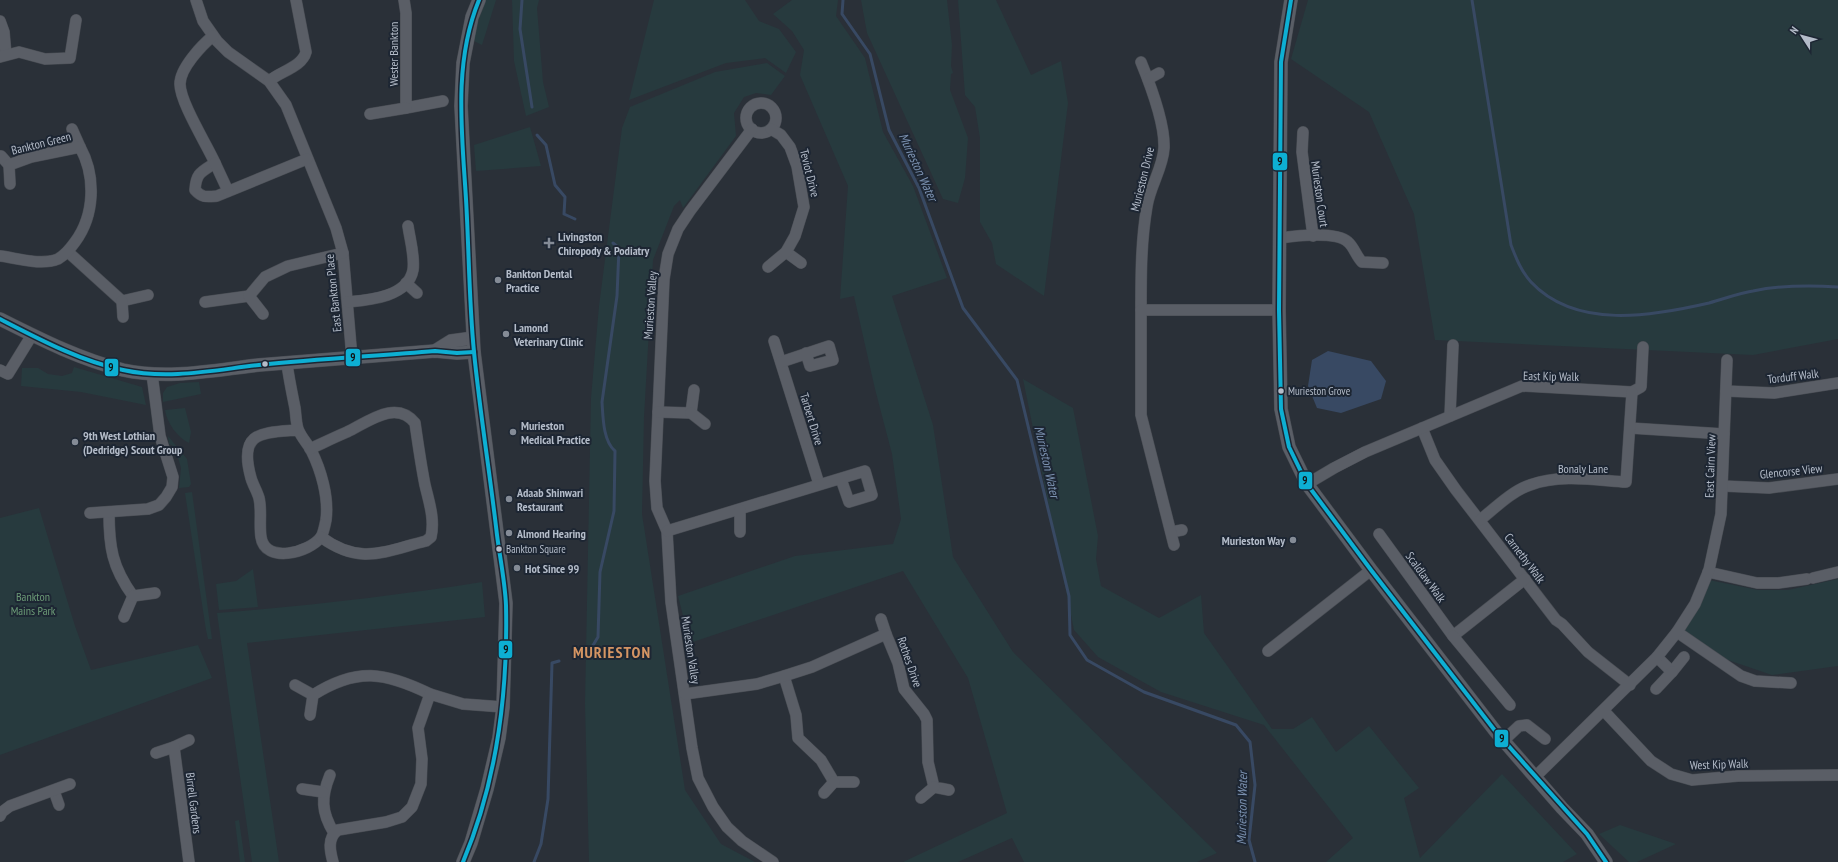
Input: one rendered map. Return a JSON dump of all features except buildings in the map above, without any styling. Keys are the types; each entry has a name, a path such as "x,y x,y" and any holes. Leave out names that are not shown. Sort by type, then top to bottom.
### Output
{"street":[{"name":"East Bankton Place","path":"196,0 203,22 213,36 228,52 269,81 286,105 336,228 343,253 352,358"},
{"path":"269,81 301,62 305,57 306,52 296,0"},
{"name":"Wester Bankton","path":"404,0 406,13 406,108"},
{"path":"463,862 471,843 500,738 503,707 506,603 474,352 461,106 463,64 472,17 478,0"},
{"path":"1291,0 1281,62 1279,310 1280,410 1289,447 1307,484 1371,570 1503,741 1587,834 1606,862"},
{"path":"0,21 4,32 3,56 19,52 45,59 70,58 76,20"},
{"path":"213,36 191,60 182,76 180,83 181,92 228,191"},
{"name":"Murieston Drive","path":"1141,62 1148,79 1163,131 1164,148 1160,168 1147,205 1142,253 1141,415 1174,545"},
{"path":"1148,79 1158,73"},
{"path":"370,114 443,101"},
{"path":"755,104 768,104 776,115 776,120 771,129 762,132 752,129 746,120 747,111 755,104"},
{"name":"Bankton Green","path":"68,252 88,218 92,195 85,154 80,147 72,129"},
{"name":"Murieston Valley","path":"752,129 690,211 678,229 668,254 664,279 655,481 656,508 667,531 671,602 692,748 698,778 712,807 727,827 742,841 773,862"},
{"name":"Teviot Drive","path":"768,267 786,252 795,236 804,207 803,192 797,166 790,147 781,135 771,129"},
{"name":"Murieston Court","path":"1303,132 1302,152 1313,236"},
{"name":"Bankton Green","path":"9,165 31,157 80,147"},
{"name":"Bankton Green","path":"1,156 9,165 10,184"},
{"path":"215,163 202,171 196,178 195,190 200,196 205,198 217,196 307,159"},
{"path":"348,302 369,300 386,295 397,291 406,283 413,270 408,226"},
{"name":"Murieston Court","path":"1280,238 1326,236 1347,240 1362,262 1383,262"},
{"path":"0,256 41,262 57,259 68,252 122,301 123,317"},
{"path":"786,252 800,263"},
{"path":"205,302 249,296 265,277 288,266 343,253"},
{"path":"406,283 417,292"},
{"path":"122,301 148,296"},
{"path":"249,296 263,314"},
{"path":"1141,310 1279,310"},
{"path":"0,319 56,348 88,360 124,370 152,374 192,373 435,351 457,353 474,352"},
{"path":"0,370 8,374 32,335"},
{"path":"435,351 451,341 473,338"},
{"name":"Tarbert Drive","path":"774,341 819,484"},
{"path":"1450,416 1453,345"},
{"path":"1643,347 1641,387 1632,392 1630,428 1724,434"},
{"path":"781,362 806,353"},
{"name":"East Cairn View","path":"1535,777 1604,711 1657,657 1677,632 1695,604 1708,572 1718,534 1723,486 1727,360"},
{"path":"287,364 298,430 310,449 318,466 325,495 326,520 321,537 308,547 295,552 272,552 261,540 259,498 251,479 247,462 248,447 255,436 265,433 298,430"},
{"path":"90,513 148,509 159,505 172,487 173,477 160,436 152,374"},
{"name":"Torduff Walk","path":"1726,391 1774,393 1838,383"},
{"name":"East Kip Walk","path":"1307,484 1340,464 1522,386 1632,392"},
{"path":"691,413 694,390"},
{"path":"658,412 691,413 705,424"},
{"path":"310,449 370,419 385,414 403,413 415,423 425,486 431,508 433,530 431,537 426,541 374,555 355,554 341,549 321,537"},
{"name":"Carnethy Walk","path":"1422,428 1435,460 1556,620 1562,624 1588,652 1630,685"},
{"name":"Bonaly Lane","path":"1480,520 1505,499 1529,485 1558,479 1626,482 1630,428"},
{"path":"667,531 740,510 819,484 841,479"},
{"name":"Glencorse View","path":"1723,486 1769,488 1838,479"},
{"path":"740,510 740,532"},
{"path":"109,512 113,560 118,572 133,596"},
{"path":"1171,532 1182,530"},
{"name":"Scaldlaw Walk","path":"1379,534 1453,636 1510,705"},
{"path":"1268,651 1281,648 1371,570"},
{"path":"1708,572 1757,583 1778,583 1838,572"},
{"path":"1453,636 1525,579"},
{"path":"133,596 155,593"},
{"path":"124,617 133,596"},
{"name":"Rothes Drive","path":"881,619 898,663 904,689 927,720 928,762 934,787"},
{"path":"1677,632 1742,676 1755,681 1791,683"},
{"name":"Rothes Drive","path":"684,694 757,684 784,676 824,662 886,634"},
{"path":"1657,657 1672,672"},
{"path":"1656,689 1684,657"},
{"path":"310,716 313,696 325,688 345,679 367,675 387,677 430,694 463,704 503,707"},
{"path":"784,676 796,714 798,738 821,760 834,782"},
{"path":"295,685 313,696"},
{"path":"333,862 329,846 334,833 338,830 386,822 402,817 412,807 421,784 422,759 418,728 430,694"},
{"name":"West Kip Walk","path":"1604,711 1651,761 1670,774 1692,780 1738,776 1838,775"},
{"path":"1503,741 1519,726 1527,725 1545,739"},
{"path":"156,753 189,740"},
{"name":"Birrell Gardens","path":"174,747 189,862"},
{"path":"330,775 323,792 327,821 334,833"},
{"path":"824,793 834,782 854,782"},
{"path":"0,816 2,812 10,806 70,784"},
{"path":"921,798 934,787 949,790"},
{"path":"302,789 323,792"},
{"path":"54,791 59,805"}],"green space":[{"path":"485,0 496,0 482,45 472,40"},
{"path":"512,0 539,0 537,8 543,82 549,107 526,116 514,61"},
{"path":"654,0 745,0 759,21 779,29 796,52 786,73 765,58 726,63 629,100"},
{"path":"792,0 838,0 836,16 865,58 883,132 913,186 947,278 892,296 933,425 953,557 1013,652 1217,853 1197,862 1024,862 1012,838 958,862 903,862 1007,813 968,678 903,571 690,643 678,596 795,556 893,544 901,519 892,454 875,389 854,296 840,299 848,186 800,75 804,50 792,31 773,14"},
{"path":"861,0 947,0 952,45 951,66 953,73 951,74 950,90 968,138 965,178 958,203 943,199 867,33"},
{"path":"958,0 996,0 1031,75 1061,61 1068,103 1044,296 996,264 992,243 980,222 980,138 975,107 965,95"},
{"path":"1308,0 1838,0 1838,339 1753,355 1435,340 1414,214 1369,112 1291,59"},
{"path":"767,63 785,76 771,95 756,93 744,97 734,113 736,136 683,208 680,200 674,206 653,260 644,417 642,514 685,790 721,844 755,862 589,862 585,704 591,398 599,306 622,128 630,107 715,72"},
{"path":"530,127 541,166 476,171 474,145"},
{"path":"74,367 142,387 146,405 81,392 21,386 22,368 38,368 48,374 62,376 72,373"},
{"path":"1023,379 1073,408 1098,536 1096,559 1101,586 1159,618 1201,595 1204,633 1272,729 1293,729 1312,717 1336,752 1369,726 1419,788 1404,798 1420,858 1502,774 1577,854 1563,862 1326,862 1353,838 1264,725 1161,692 1098,657 1074,630"},
{"path":"199,382 201,394 163,402 163,393 167,387 180,383"},
{"path":"185,408 191,432 189,443 180,437 173,429 165,410"},
{"path":"168,436 187,459 191,484 189,487 179,488 181,468 175,447 169,444"},
{"path":"192,492 212,639 208,639 206,630 185,493"},
{"name":"Bankton Mains Park","path":"39,508 75,626 91,670 198,645 212,678 0,755 0,518"},
{"path":"253,569 258,607 219,610 216,584 236,581"},
{"path":"1838,579 1838,666 1772,675 1722,658 1683,632 1709,580 1758,590 1788,590"},
{"path":"482,582 485,617 247,643 279,862 252,862 217,613 350,600"},
{"path":"239,820 245,862 240,862 235,821"},
{"path":"1620,825 1676,844 1637,862 1629,862 1599,834"}],"water":[{"path":"1328,351 1371,361 1386,381 1381,399 1341,413 1317,408 1308,386 1312,360"}],"waterway":[{"path":"522,0 520,29 532,107"},
{"name":"Murieston Water","path":"843,0 842,14 870,54 889,130 919,188 963,308 1017,380 1069,596 1070,635 1087,660 1144,692 1236,725 1250,742 1255,785 1249,840 1255,862"},
{"path":"1472,0 1511,245 1527,278 1549,297 1570,307 1592,313 1640,315 1687,308 1742,293 1764,289 1796,286 1838,287"},
{"path":"537,135 546,145 555,185 565,197 564,214 575,219"},
{"path":"589,652 598,637 600,572 614,511 615,451 611,447 606,435 603,421 602,402 617,296 619,248 613,243"},
{"path":"534,862 541,844 548,799 552,663 559,661"}],"transit line":[{"name":"9","path":"463,862 475,831 492,768 502,703 506,638 505,588 479,398 472,333 462,124 461,98 465,48 479,0"},
{"name":"9","path":"1291,0 1281,62 1279,310 1281,409 1289,447 1307,484 1371,570 1496,732 1587,834 1606,862"},
{"name":"9","path":"0,319 75,355 107,366 140,373 191,373 281,363 435,351 457,353 474,352"}],"place":[{"name":"Livingston Chiropody & Podiatry","path":"549,243"},
{"name":"Bankton Dental Practice","path":"498,280"},
{"name":"Lamond Veterinary Clinic","path":"506,334"},
{"name":"Murieston Grove","path":"1281,391"},
{"name":"Murieston Medical Practice","path":"513,432"},
{"name":"9th West Lothian (Dedridge) Scout Group","path":"75,442"},
{"name":"Adaab Shinwari Restaurant","path":"509,499"},
{"name":"Almond Hearing","path":"509,533"},
{"name":"Murieston Way","path":"1293,540"},
{"name":"Bankton Square","path":"499,549"},
{"name":"Hot Since 99","path":"517,568"}],"district":[{"name":"MURIESTON","path":"612,652"}]}
